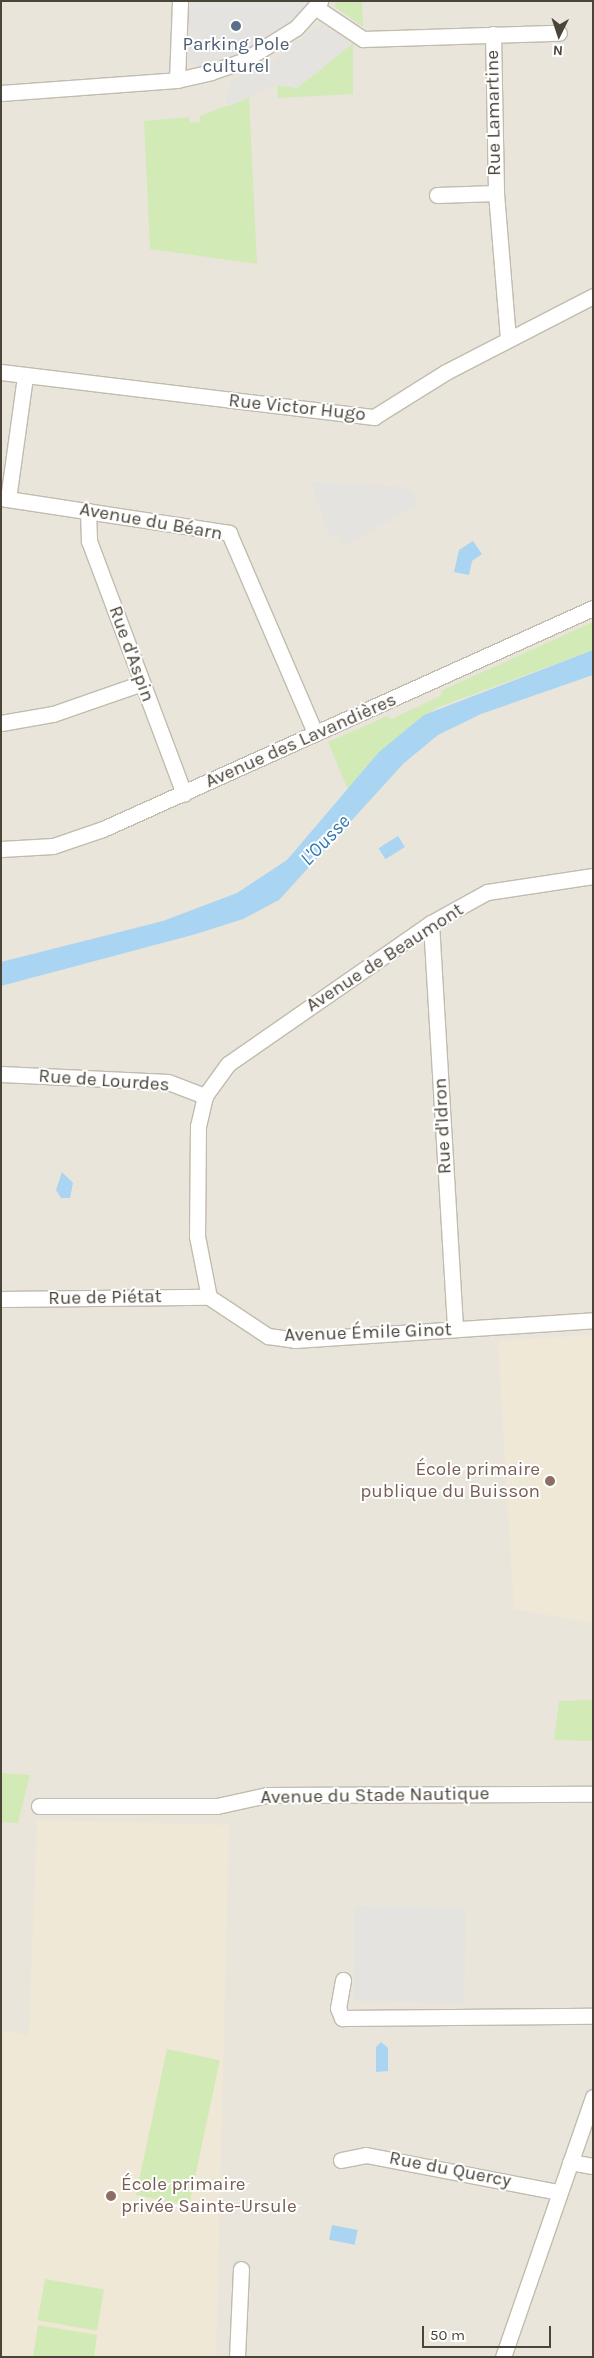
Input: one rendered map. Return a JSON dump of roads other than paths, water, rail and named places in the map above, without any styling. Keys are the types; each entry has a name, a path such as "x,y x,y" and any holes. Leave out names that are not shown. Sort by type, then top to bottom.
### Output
{"street":[{"path":"176,80 180,1"},
{"path":"1,93 176,80 243,61 296,28 317,4"},
{"name":"Rue Lamartine","path":"317,4 363,39 559,33"},
{"name":"Rue Lamartine","path":"493,34 496,193 508,339"},
{"name":"Rue Lamartine","path":"437,195 496,193"},
{"name":"Rue Victor Hugo","path":"1,372 374,417 508,339 593,296"},
{"name":"Avenue du Béarn","path":"25,376 5,499 229,533 315,732"},
{"name":"Rue d'Aspin","path":"88,511 89,541 184,794"},
{"name":"Avenue des Lavandières","path":"1,849 53,846 184,794 315,732 593,608"},
{"path":"1,723 53,714 142,683"},
{"name":"Avenue de Beaumont","path":"205,1096 228,1064 431,923 486,892 593,876"},
{"name":"Rue d'Idron","path":"431,923 454,1329"},
{"name":"Rue de Lourdes","path":"1,1074 168,1082 205,1096"},
{"path":"205,1096 198,1126 197,1236 209,1297"},
{"name":"Avenue Émile Ginot","path":"209,1297 268,1336 295,1340 593,1320"},
{"name":"Rue de Piétat","path":"1,1300 209,1297"},
{"name":"Avenue du Stade Nautique","path":"39,1806 208,1806 267,1795 593,1794"},
{"path":"344,1980 338,2008 342,2018 593,2016"},
{"path":"503,2357 593,2097"},
{"name":"Rue du Quercy","path":"341,2160 366,2155 559,2192"},
{"path":"570,2162 593,2166"},
{"path":"237,2357 241,2269"}],"water":[{"path":"473,541 482,554 472,561 469,575 454,572 459,550"},
{"name":"L'Ousse","path":"593,650 593,675 481,714 438,735 404,763 279,900 243,919 196,934 1,986 1,962 163,921 237,893 287,860 379,752 424,715"},
{"path":"398,836 405,847 385,859 378,848"},
{"path":"62,1172 73,1183 70,1198 61,1198 56,1190"},
{"path":"381,2042 388,2048 388,2071 376,2072 376,2047"},
{"path":"332,2225 358,2230 355,2245 329,2240"}],"place":[{"name":"Parking Pole culturel","path":"236,26"},
{"name":"École primaire publique du Buisson","path":"550,1481"},
{"name":"École primaire privée Sainte-Ursule","path":"111,2196"}]}
